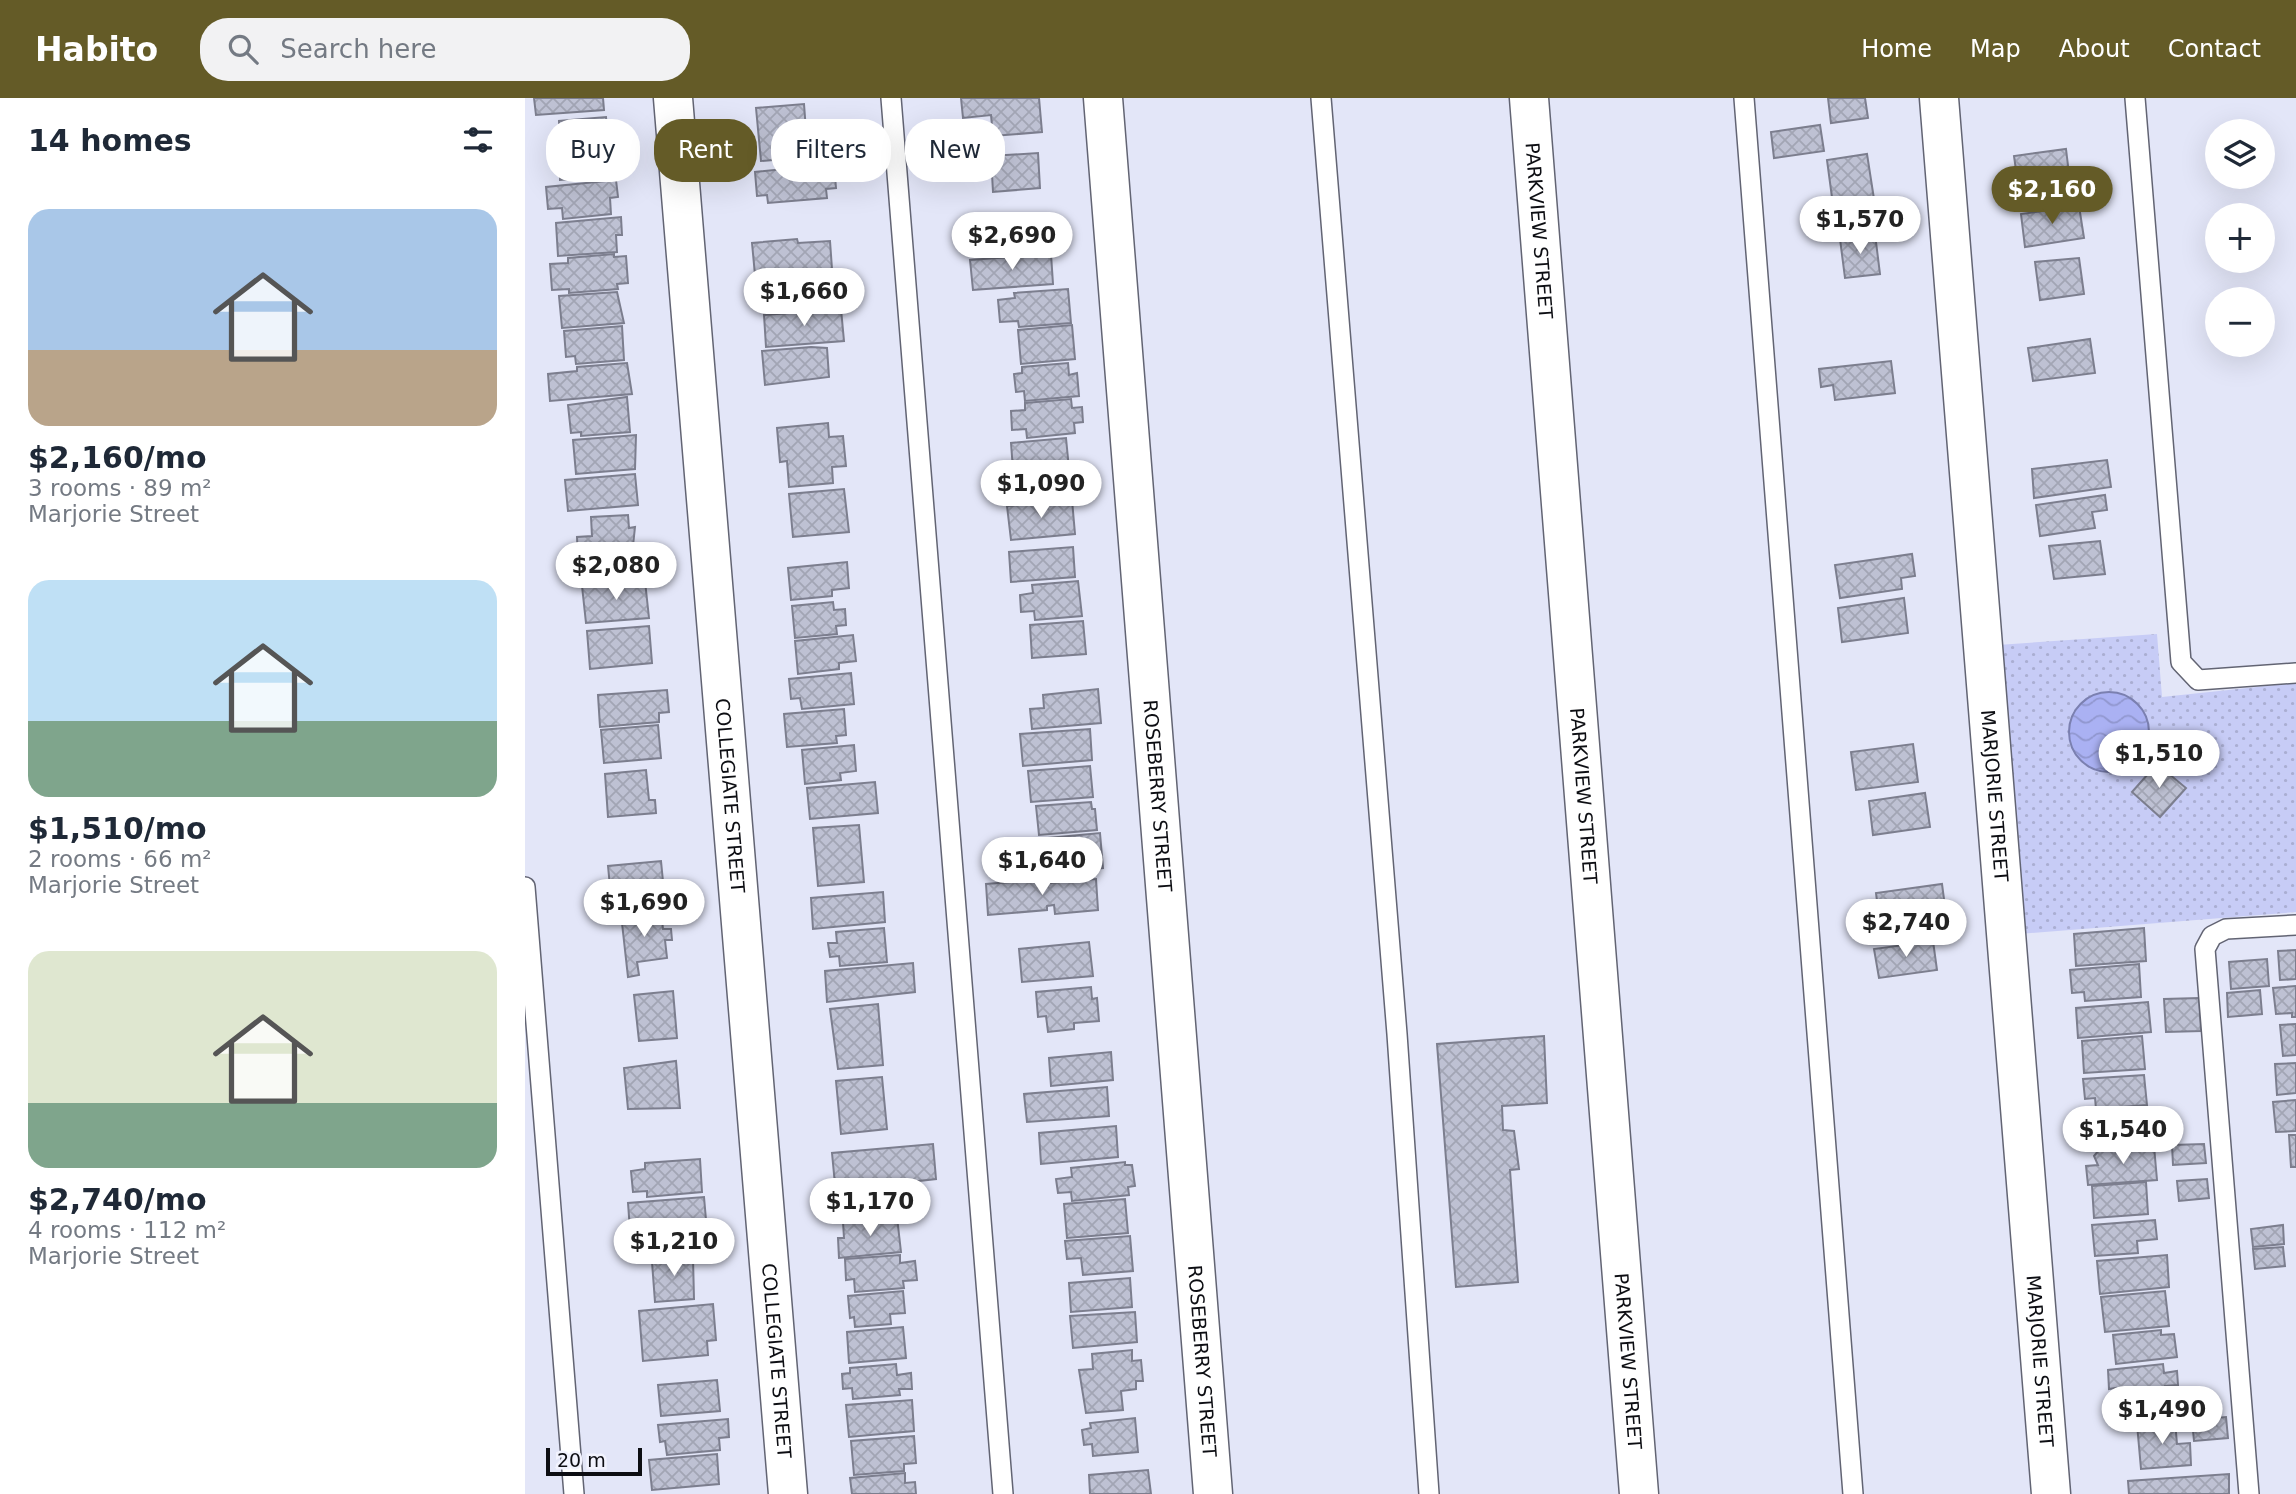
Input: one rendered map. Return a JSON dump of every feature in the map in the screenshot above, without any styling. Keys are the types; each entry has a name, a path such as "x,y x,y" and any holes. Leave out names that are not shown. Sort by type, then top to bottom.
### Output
{"street":[{"name":"COLLEGIATE STREET","path":"673,98 788,1494"},
{"name":"ROSEBERRY STREET","path":"1103,98 1213,1494"},
{"name":"PARKVIEW STREET","path":"1529,98 1639,1494"},
{"name":"MARJORIE STREET","path":"1939,98 2051,1494"}],"lane":[{"path":"891,98 1003,1494"},
{"path":"1321,98 1397,1034 1429,1494"},
{"path":"1744,98 1853,1494"},
{"path":"2135,98 2181,662 2197,680 2296,673"},
{"path":"525,887 574,1494"},
{"path":"2249,1494 2205,949 2212,936 2226,929 2296,925"}],"shaded area":[{"path":"2157,634 2162,697 2296,683 2296,912 2006,935 1983,646"}],"water":[{"path":"2109,692 2124,695 2137,704 2146,717 2149,732 2146,747 2137,760 2124,769 2109,772 2094,769 2081,760 2072,747 2069,732 2072,717 2081,704 2094,695"}],"building":[{"path":"534,98 603,98 604,110 536,115"},
{"path":"961,98 1039,98 1042,132 1005,135 1005,119 991,119 991,115 963,118"},
{"path":"1828,98 1865,98 1868,118 1831,123"},
{"path":"804,104 805,119 771,119 771,160 761,161 756,108"},
{"path":"1820,125 1824,151 1774,158 1771,132"},
{"path":"2066,149 2069,174 2055,176 2058,200 2021,205 2014,156"},
{"path":"1038,153 1040,188 993,192 992,182 1005,182 1005,155"},
{"path":"1867,154 1874,199 1833,205 1827,160"},
{"path":"771,170 771,182 836,182 836,188 826,189 827,198 768,203 767,195 757,196 757,172"},
{"path":"616,182 618,197 610,198 611,214 563,219 562,208 548,209 546,187"},
{"path":"2079,206 2084,238 2025,247 2021,214"},
{"path":"621,217 622,235 616,235 617,252 558,256 556,223"},
{"path":"1047,217 1049,247 969,253 967,224"},
{"path":"1875,234 1880,274 1845,278 1840,239"},
{"path":"797,239 798,243 830,241 832,269 755,275 752,243"},
{"path":"614,254 614,257 626,256 628,283 617,284 618,289 569,293 569,289 552,290 550,264 568,263 568,258"},
{"path":"1051,254 1053,284 973,290 970,260"},
{"path":"2079,258 2084,294 2040,300 2035,262"},
{"path":"816,275 819,306 769,310 766,280"},
{"path":"1068,289 1071,323 1019,327 1018,321 1000,322 998,300 1015,298 1014,293"},
{"path":"617,292 624,323 562,328 559,296"},
{"path":"841,309 844,341 766,347 764,315"},
{"path":"1072,325 1075,359 1021,364 1018,330"},
{"path":"622,326 624,360 576,364 575,356 566,357 564,331"},
{"path":"2090,339 2095,373 2033,381 2028,348"},
{"path":"827,348 829,377 765,385 762,351"},
{"path":"1891,361 1895,393 1835,400 1833,385 1821,387 1819,369"},
{"path":"627,363 632,394 550,401 548,374 577,371 577,367"},
{"path":"1068,363 1069,375 1077,373 1079,396 1025,401 1024,391 1016,392 1014,374 1022,373 1022,367"},
{"path":"627,397 630,432 581,436 581,432 571,433 568,405"},
{"path":"1071,399 1072,408 1082,407 1083,422 1074,423 1075,433 1027,438 1026,429 1012,430 1011,411 1025,410 1025,403"},
{"path":"828,423 829,437 843,436 846,466 832,467 833,483 789,487 787,461 780,462 777,428"},
{"path":"636,435 635,469 576,474 573,440"},
{"path":"1066,438 1070,479 1014,483 1011,443"},
{"path":"2107,460 2111,487 2034,498 2032,469"},
{"path":"635,474 638,505 568,511 565,480"},
{"path":"844,489 849,532 793,537 789,494"},
{"path":"2105,495 2107,510 2092,512 2095,528 2040,536 2036,505"},
{"path":"1072,500 1075,534 1011,540 1007,506"},
{"path":"628,515 629,528 635,527 632,555 578,559 577,537 592,536 591,517"},
{"path":"2100,541 2105,574 2054,579 2049,546"},
{"path":"1073,547 1075,577 1011,582 1009,552"},
{"path":"1912,554 1915,576 1901,578 1902,589 1840,598 1835,565"},
{"path":"847,562 849,588 832,590 832,596 791,600 788,568"},
{"path":"645,581 649,618 586,623 582,586"},
{"path":"1078,581 1082,616 1035,620 1034,611 1021,612 1020,595 1033,593 1032,585"},
{"path":"1904,598 1908,633 1842,642 1838,608"},
{"path":"833,602 834,610 845,609 846,625 836,626 837,634 795,638 792,606"},
{"path":"1083,621 1086,654 1032,658 1030,625"},
{"path":"649,626 652,663 590,669 587,631"},
{"path":"853,635 856,661 839,663 839,669 798,674 795,641"},
{"path":"851,673 854,704 802,709 800,698 791,699 789,679"},
{"path":"1098,689 1101,723 1032,729 1030,709 1044,708 1043,695"},
{"path":"667,690 669,712 659,713 659,722 600,727 598,695"},
{"path":"844,709 846,735 836,736 837,743 787,747 784,714"},
{"path":"658,725 661,758 604,763 601,730"},
{"path":"1090,729 1092,760 1023,766 1020,734"},
{"path":"1913,744 1918,782 1856,790 1851,752"},
{"path":"854,745 856,771 840,773 841,780 805,784 802,750"},
{"path":"2157,764 2186,788 2160,817 2132,792"},
{"path":"1090,766 1093,797 1031,802 1028,771"},
{"path":"646,770 649,800 655,800 656,813 608,817 605,774"},
{"path":"875,782 878,813 810,819 807,788"},
{"path":"1925,793 1930,827 1873,835 1869,801"},
{"path":"1091,802 1092,809 1095,809 1097,830 1039,835 1036,806"},
{"path":"859,825 864,882 818,886 813,828"},
{"path":"1100,833 1103,868 1041,874 1038,839"},
{"path":"661,861 665,902 612,907 608,866"},
{"path":"1096,879 1098,910 1055,914 1054,905 1047,906 1047,910 988,915 986,884 1037,880 1037,884"},
{"path":"1942,884 1947,922 1881,932 1876,893"},
{"path":"883,892 885,922 813,929 811,898"},
{"path":"661,910 663,929 671,929 672,940 665,940 667,958 637,962 639,975 628,977 621,914"},
{"path":"884,928 887,962 840,966 839,956 830,957 828,943 837,943 836,932"},
{"path":"2144,928 2146,961 2076,966 2074,934"},
{"path":"1933,941 1937,970 1879,978 1874,949"},
{"path":"1089,942 1093,976 1022,982 1019,949"},
{"path":"2296,950 2296,979 2280,980 2278,951"},
{"path":"2267,959 2269,986 2231,989 2229,962"},
{"path":"913,963 915,992 827,1002 825,971"},
{"path":"2139,964 2141,997 2085,1001 2084,992 2072,993 2070,970"},
{"path":"2296,986 2296,1017 2292,1017 2292,1013 2276,1014 2273,988"},
{"path":"1091,987 1092,999 1097,998 1099,1021 1074,1023 1074,1029 1048,1032 1046,1016 1038,1017 1036,992"},
{"path":"2260,990 2262,1014 2228,1017 2227,993"},
{"path":"673,991 677,1038 639,1041 634,995"},
{"path":"2199,998 2201,1031 2166,1032 2164,999"},
{"path":"2148,1002 2151,1032 2078,1038 2076,1008"},
{"path":"878,1004 883,1065 838,1069 830,1009"},
{"path":"2296,1024 2296,1055 2283,1056 2280,1025"},
{"path":"1544,1036 1547,1103 1502,1106 1503,1130 1514,1131 1519,1169 1510,1170 1518,1282 1456,1287 1437,1044"},
{"path":"2142,1036 2145,1069 2084,1073 2082,1041"},
{"path":"1111,1052 1113,1080 1051,1086 1049,1058"},
{"path":"676,1061 680,1108 628,1109 624,1068"},
{"path":"2296,1063 2296,1093 2277,1095 2275,1064"},
{"path":"2144,1075 2147,1105 2096,1109 2095,1098 2085,1099 2083,1079"},
{"path":"882,1077 887,1129 841,1134 836,1081"},
{"path":"1107,1087 1109,1116 1027,1122 1024,1094"},
{"path":"2296,1100 2296,1131 2276,1132 2273,1102"},
{"path":"2158,1109 2161,1141 2099,1147 2096,1115"},
{"path":"1116,1126 1118,1157 1041,1164 1039,1133"},
{"path":"2289,1135 2296,1135 2296,1167 2291,1167"},
{"path":"933,1144 936,1179 901,1183 903,1210 838,1216 832,1153"},
{"path":"2204,1144 2206,1163 2173,1165 2172,1145"},
{"path":"2154,1146 2157,1180 2088,1185 2086,1166 2098,1165 2094,1156 2099,1150"},
{"path":"700,1159 702,1192 647,1197 647,1191 633,1192 631,1171 645,1169 645,1163"},
{"path":"1125,1162 1125,1165 1132,1165 1135,1186 1128,1187 1129,1195 1072,1201 1071,1192 1058,1193 1056,1179 1072,1177 1071,1168"},
{"path":"2207,1179 2209,1198 2179,1201 2177,1181"},
{"path":"2146,1182 2148,1214 2094,1218 2092,1186"},
{"path":"704,1197 707,1231 650,1236 650,1228 630,1230 628,1203"},
{"path":"1125,1199 1128,1233 1067,1238 1064,1204"},
{"path":"897,1217 901,1252 839,1258 838,1238 844,1238 843,1222"},
{"path":"2155,1220 2157,1239 2137,1241 2138,1253 2095,1256 2092,1225"},
{"path":"2283,1225 2284,1244 2253,1247 2251,1229"},
{"path":"1130,1236 1133,1271 1083,1275 1081,1258 1067,1259 1065,1241"},
{"path":"2283,1247 2285,1266 2255,1269 2253,1249"},
{"path":"689,1252 690,1258 693,1258 694,1299 655,1302 652,1262 666,1261 665,1254"},
{"path":"900,1255 900,1263 915,1261 917,1280 903,1281 904,1288 855,1292 854,1279 846,1280 845,1259"},
{"path":"2167,1255 2169,1287 2100,1294 2097,1261"},
{"path":"1130,1278 1132,1307 1071,1312 1069,1283"},
{"path":"903,1291 905,1313 890,1314 891,1324 855,1327 854,1317 850,1318 848,1296"},
{"path":"2165,1291 2169,1326 2105,1332 2101,1297"},
{"path":"713,1304 716,1340 707,1341 708,1355 643,1361 639,1311"},
{"path":"1135,1312 1137,1342 1073,1348 1070,1316"},
{"path":"903,1327 906,1358 849,1363 847,1332"},
{"path":"2161,1330 2161,1335 2174,1334 2177,1357 2116,1364 2113,1335"},
{"path":"1132,1350 1132,1361 1141,1360 1143,1381 1136,1381 1136,1389 1121,1391 1123,1410 1086,1413 1079,1370 1093,1369 1092,1354"},
{"path":"896,1364 897,1375 911,1373 912,1389 899,1389 900,1395 853,1399 852,1388 843,1389 842,1374 850,1373 850,1368"},
{"path":"2163,1364 2164,1373 2177,1371 2178,1385 2165,1386 2166,1395 2117,1400 2116,1388 2109,1389 2108,1370"},
{"path":"717,1380 720,1411 661,1416 658,1385"},
{"path":"912,1400 914,1431 849,1437 846,1405"},
{"path":"2226,1417 2228,1438 2194,1441 2192,1420"},
{"path":"1135,1418 1138,1452 1093,1456 1092,1444 1084,1445 1082,1430 1091,1428 1090,1423"},
{"path":"728,1419 729,1437 719,1438 720,1450 667,1455 665,1441 660,1442 658,1425"},
{"path":"2175,1421 2177,1444 2190,1443 2191,1465 2141,1469 2137,1424"},
{"path":"914,1436 916,1463 904,1464 904,1471 854,1475 851,1441"},
{"path":"717,1454 719,1484 652,1490 649,1460"},
{"path":"1148,1470 1151,1494 1090,1494 1089,1475"},
{"path":"905,1473 905,1483 915,1482 916,1494 852,1494 850,1478"},
{"path":"2229,1474 2229,1494 2129,1494 2128,1481"}]}
